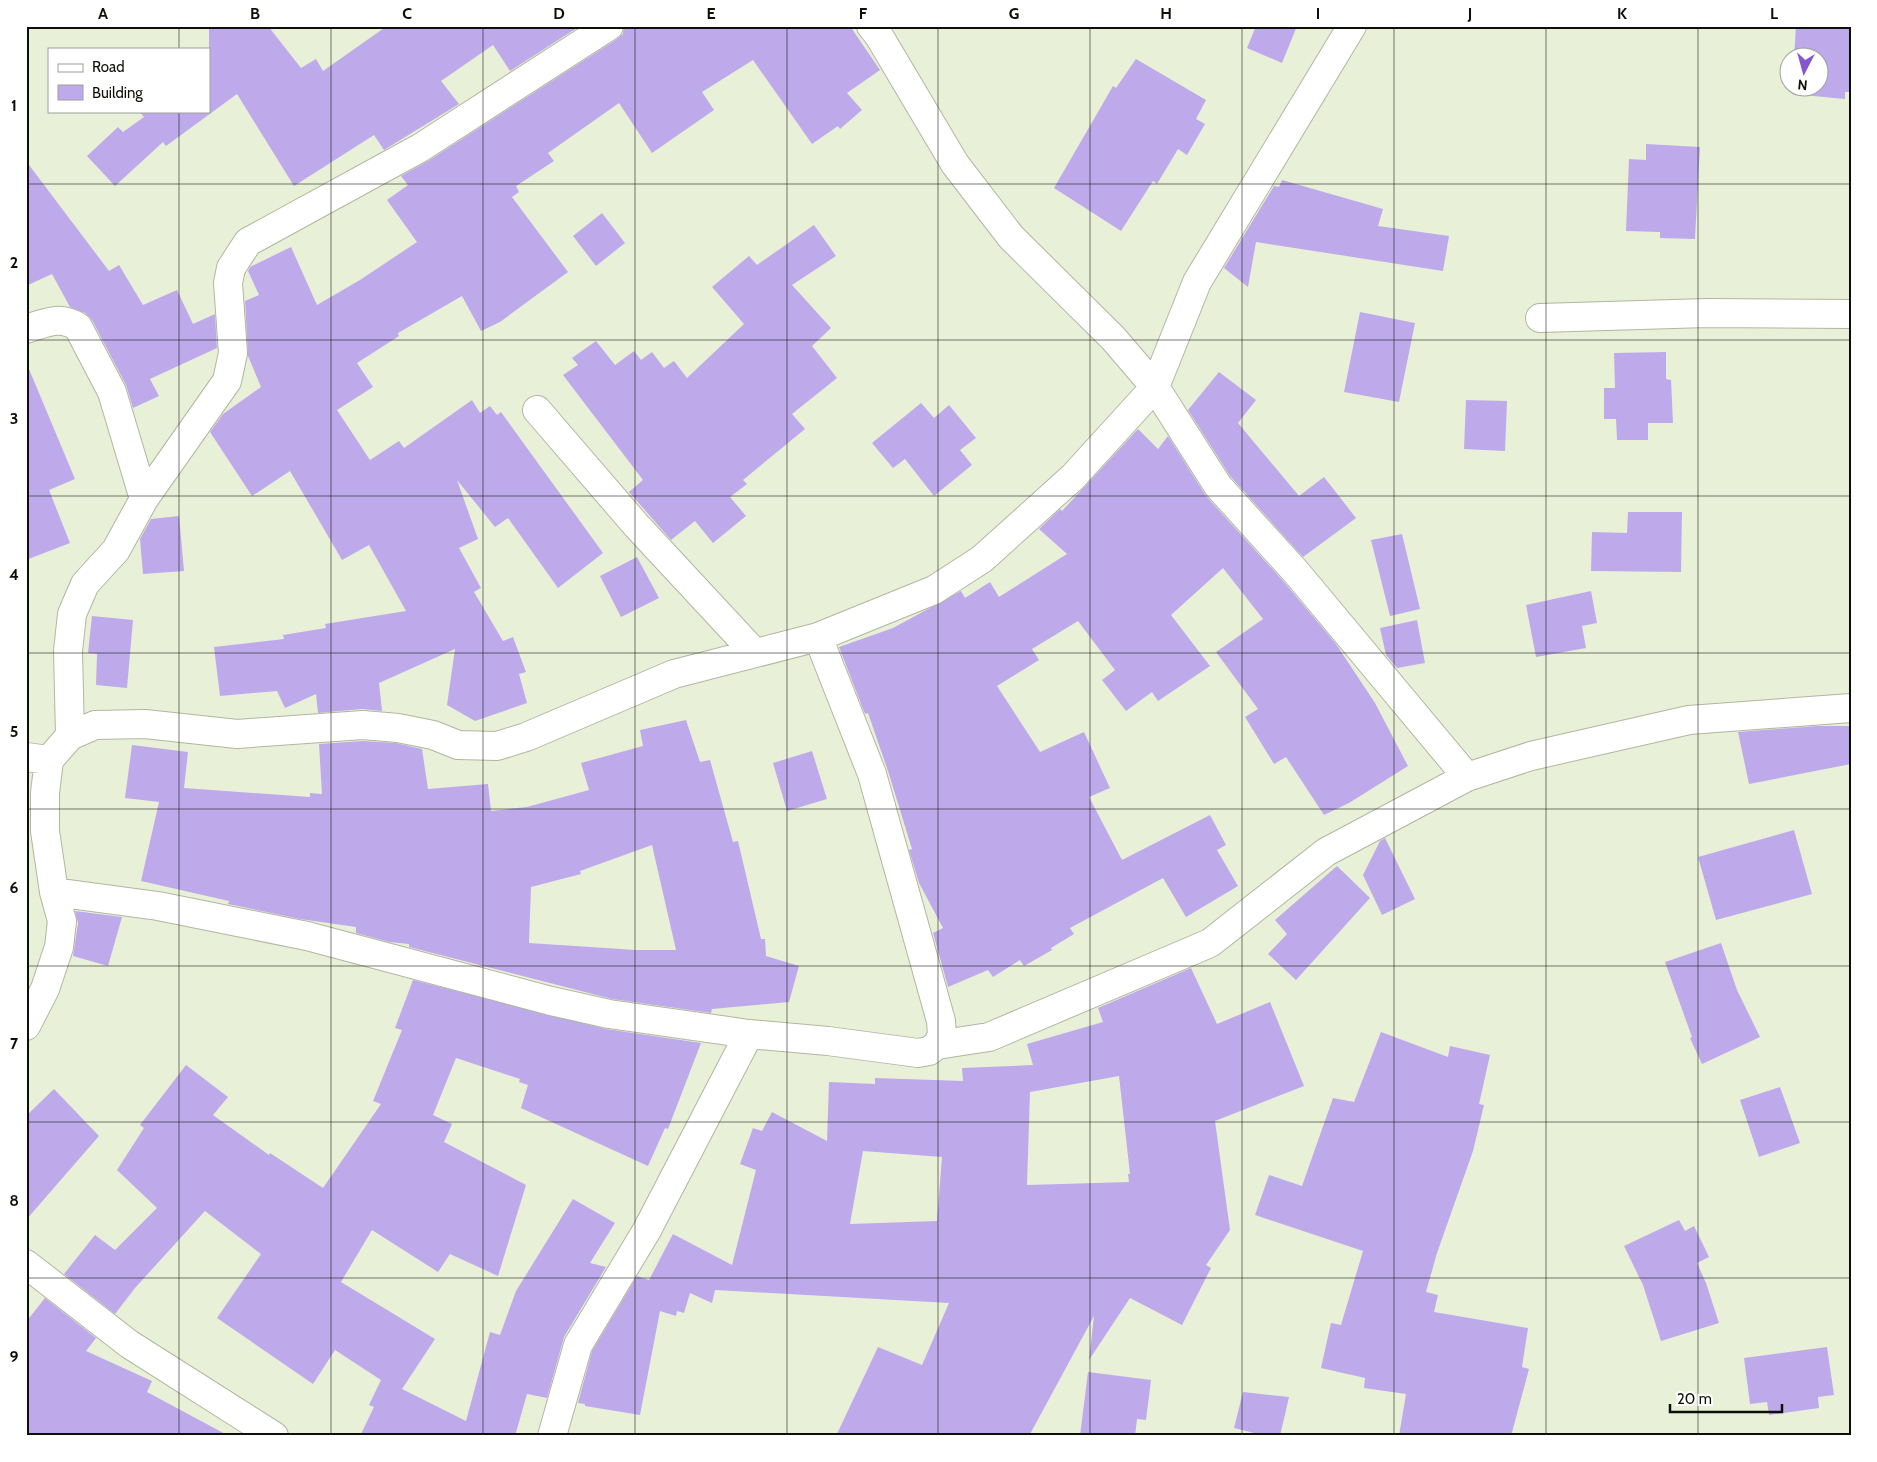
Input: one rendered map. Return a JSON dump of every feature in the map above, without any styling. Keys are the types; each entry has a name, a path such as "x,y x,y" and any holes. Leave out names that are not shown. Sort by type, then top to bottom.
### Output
{"street":[{"path":"70,736 68,651 72,614 84,584 116,550 144,498 227,381 233,353 228,283 231,268 248,242 420,148 609,26"},
{"path":"871,26 879,36 955,164 1011,237 1113,338 1155,387 1218,486 1296,572 1467,777"},
{"path":"26,1026 44,989 59,947 62,921 54,892 45,831 45,793 38,759 70,736 95,724 145,724 237,734 363,725 433,735 458,745 498,746 526,737 674,674 818,637 934,590 982,559 1073,476 1155,387 1197,282 1352,26"},
{"path":"1540,318 1707,313 1851,314"},
{"path":"26,329 49,322 68,320 78,327 112,392 144,498"},
{"path":"537,410 636,525 754,652"},
{"path":"54,892 158,906 307,936 551,1001 609,1014 749,1034 828,1041 918,1053 929,1051 937,1045 942,1035 941,1022 872,774 818,637"},
{"path":"937,1045 989,1037 1210,942 1326,852 1467,777 1531,756 1690,720 1851,708"},
{"path":"552,1436 578,1345 647,1230 749,1034"},
{"path":"26,1264 129,1344 274,1436"}],"building":[{"path":"209,26 268,26 301,68 316,59 323,71 387,26 580,26 510,71 493,45 441,81 459,104 384,150 374,135 294,186 237,94 166,146 163,142 115,186 87,156 118,127 123,132 144,117 140,112 210,112"},
{"path":"624,26 850,26 880,70 847,93 862,110 840,129 838,126 812,144 753,60 702,92 714,110 652,153 619,103 548,153 554,161 516,186 519,192 512,197 568,272 500,322 481,331 462,296 398,333 399,336 357,363 373,387 337,410 370,460 399,441 404,448 472,400 480,413 490,406 497,415 501,412 603,553 558,588 508,518 495,527 457,480 478,539 459,548 481,588 474,592 503,641 513,637 526,672 519,674 527,703 475,721 447,705 455,649 379,683 382,711 362,709 318,713 316,694 285,708 277,691 220,696 214,647 284,639 283,635 326,628 325,624 406,611 369,545 342,560 290,471 252,496 210,432 223,414 261,387 248,356 245,301 259,295 248,271 250,267 291,247 317,305 360,280 417,242 387,200 408,185 401,176 428,161 617,39 623,34"},
{"path":"1256,26 1297,26 1282,63 1247,48"},
{"path":"1796,26 1851,26 1851,92 1845,92 1845,99 1830,98 1830,48 1795,48"},
{"path":"1136,59 1206,100 1196,119 1205,124 1187,155 1178,149 1157,184 1153,181 1121,231 1054,188 1113,86 1116,88"},
{"path":"1646,144 1700,147 1695,239 1660,238 1660,232 1626,231 1629,159 1646,160"},
{"path":"26,161 109,271 119,265 143,305 177,290 193,324 215,314 217,348 150,379 159,396 133,408 126,385 92,320 85,313 70,307 52,274 26,286"},
{"path":"1282,180 1383,209 1378,226 1449,236 1443,271 1256,242 1248,287 1224,268 1274,186 1279,187"},
{"path":"602,213 625,243 596,266 573,236"},
{"path":"814,225 836,256 792,285 831,328 812,346 837,378 792,414 805,429 743,480 747,484 730,497 746,516 713,543 695,521 671,540 629,492 643,480 563,375 578,365 572,358 596,341 615,365 634,351 641,360 652,352 664,368 674,361 687,378 744,324 712,287 749,256 757,265"},
{"path":"1360,312 1415,323 1399,402 1344,392"},
{"path":"1666,352 1666,379 1671,380 1673,423 1648,423 1648,440 1617,440 1616,419 1604,419 1604,388 1615,388 1614,353"},
{"path":"26,362 75,479 49,490 70,543 26,560"},
{"path":"1219,372 1256,400 1238,423 1299,496 1324,477 1356,518 1303,557 1230,476 1188,410"},
{"path":"1466,400 1507,401 1505,451 1464,449"},
{"path":"921,403 934,418 949,405 976,438 960,450 972,465 934,496 905,459 893,468 872,443"},
{"path":"1138,429 1158,449 1168,436 1206,496 1284,582 1336,644 1375,703 1408,766 1349,803 1324,815 1286,757 1274,764 1245,717 1258,709 1216,652 1263,619 1223,568 1171,615 1210,666 1158,701 1152,692 1126,711 1102,680 1115,670 1078,621 1032,649 1039,660 997,686 1040,752 1084,732 1110,788 1089,797 1122,860 1210,815 1226,845 1217,850 1238,886 1186,917 1163,878 1070,928 1074,934 1051,948 1052,950 1024,966 1020,960 993,977 988,970 948,987 933,933 943,928 919,883 909,850 912,849 888,771 868,713 865,714 839,647 893,628 961,591 965,598 990,582 999,597 1067,554 1039,529 1060,509 1062,511"},
{"path":"1628,512 1682,512 1681,572 1591,571 1592,532 1627,533"},
{"path":"179,516 184,571 143,574 140,539 151,519"},
{"path":"1402,534 1420,609 1390,616 1371,540"},
{"path":"637,557 659,598 621,617 600,576"},
{"path":"1591,591 1597,623 1582,626 1586,648 1536,657 1526,605"},
{"path":"92,616 133,620 127,688 96,685 97,654 88,653"},
{"path":"1417,620 1425,663 1397,668 1386,655 1380,628"},
{"path":"686,720 700,762 710,760 733,842 738,841 761,939 765,939 766,956 799,966 789,1002 712,1009 711,1013 612,999 409,947 409,944 389,942 356,933 356,927 300,919 228,904 229,901 141,881 159,802 125,798 132,745 188,752 184,788 310,797 310,793 322,794 319,744 363,741 396,743 422,749 428,789 488,784 491,811 527,807 589,790 581,763 643,746 640,730","holes":["652,845 676,950 636,950 529,943 531,887 581,874 580,871"]},
{"path":"1817,726 1851,726 1851,764 1749,784 1738,732"},
{"path":"812,751 827,799 787,811 773,763"},
{"path":"1794,830 1812,894 1716,920 1698,857"},
{"path":"1385,838 1415,899 1382,915 1363,875 1380,841"},
{"path":"1337,866 1370,898 1296,980 1268,954 1287,934 1275,920"},
{"path":"75,911 122,917 108,966 73,956 78,923"},
{"path":"1721,943 1737,990 1760,1037 1702,1064 1690,1038 1692,1037 1665,962"},
{"path":"1191,968 1217,1024 1270,1002 1304,1086 1215,1121 1230,1230 1206,1265 1211,1268 1182,1325 1130,1298 1089,1360 1094,1316 1029,1436 836,1436 878,1347 922,1365 949,1303 715,1290 712,1303 690,1293 684,1313 677,1311 676,1316 660,1311 640,1415 585,1406 585,1404 578,1403 592,1351 637,1276 649,1280 673,1234 732,1265 756,1170 740,1164 753,1128 762,1131 772,1112 827,1141 829,1082 875,1084 875,1078 963,1081 962,1068 1033,1065 1027,1044 1103,1022 1098,1008","holes":["1119,1076 1130,1174 1128,1174 1129,1182 1027,1185 1030,1092","863,1151 942,1157 937,1221 850,1224"]},
{"path":"413,980 606,1029 701,1043 668,1129 665,1128 648,1166 521,1108 528,1085 519,1082 520,1079 456,1058 433,1115 452,1124 444,1142 526,1185 498,1276 450,1254 438,1272 372,1230 341,1282 435,1339 402,1389 466,1421 490,1332 500,1335 516,1291 573,1199 615,1223 590,1263 606,1267 564,1337 547,1398 527,1394 515,1436 360,1436 374,1407 369,1405 381,1380 335,1350 313,1384 217,1318 261,1254 205,1211 135,1288 115,1314 64,1274 95,1235 115,1250 157,1208 117,1170 144,1128 140,1125 186,1065 228,1097 213,1115 269,1155 270,1153 323,1188 381,1104 373,1101 402,1030 395,1028"},
{"path":"1381,1032 1448,1057 1450,1046 1490,1055 1479,1104 1484,1105 1473,1151 1437,1253 1426,1292 1438,1295 1434,1312 1528,1328 1522,1367 1529,1369 1511,1436 1399,1436 1406,1394 1364,1388 1365,1378 1321,1368 1331,1323 1341,1325 1363,1251 1255,1215 1269,1175 1302,1186 1333,1098 1354,1102"},
{"path":"1780,1087 1800,1143 1759,1157 1740,1100"},
{"path":"54,1089 99,1136 26,1220 26,1116"},
{"path":"1679,1220 1685,1231 1694,1226 1709,1257 1697,1263 1706,1283 1719,1323 1661,1341 1643,1285 1624,1246"},
{"path":"45,1298 96,1338 86,1351 152,1381 147,1392 229,1436 26,1436 26,1322"},
{"path":"1827,1347 1834,1395 1818,1397 1819,1408 1769,1415 1767,1402 1750,1404 1744,1358"},
{"path":"1088,1372 1151,1380 1146,1420 1137,1419 1135,1436 1080,1436"},
{"path":"1243,1392 1289,1397 1280,1436 1266,1436 1234,1428"}]}
